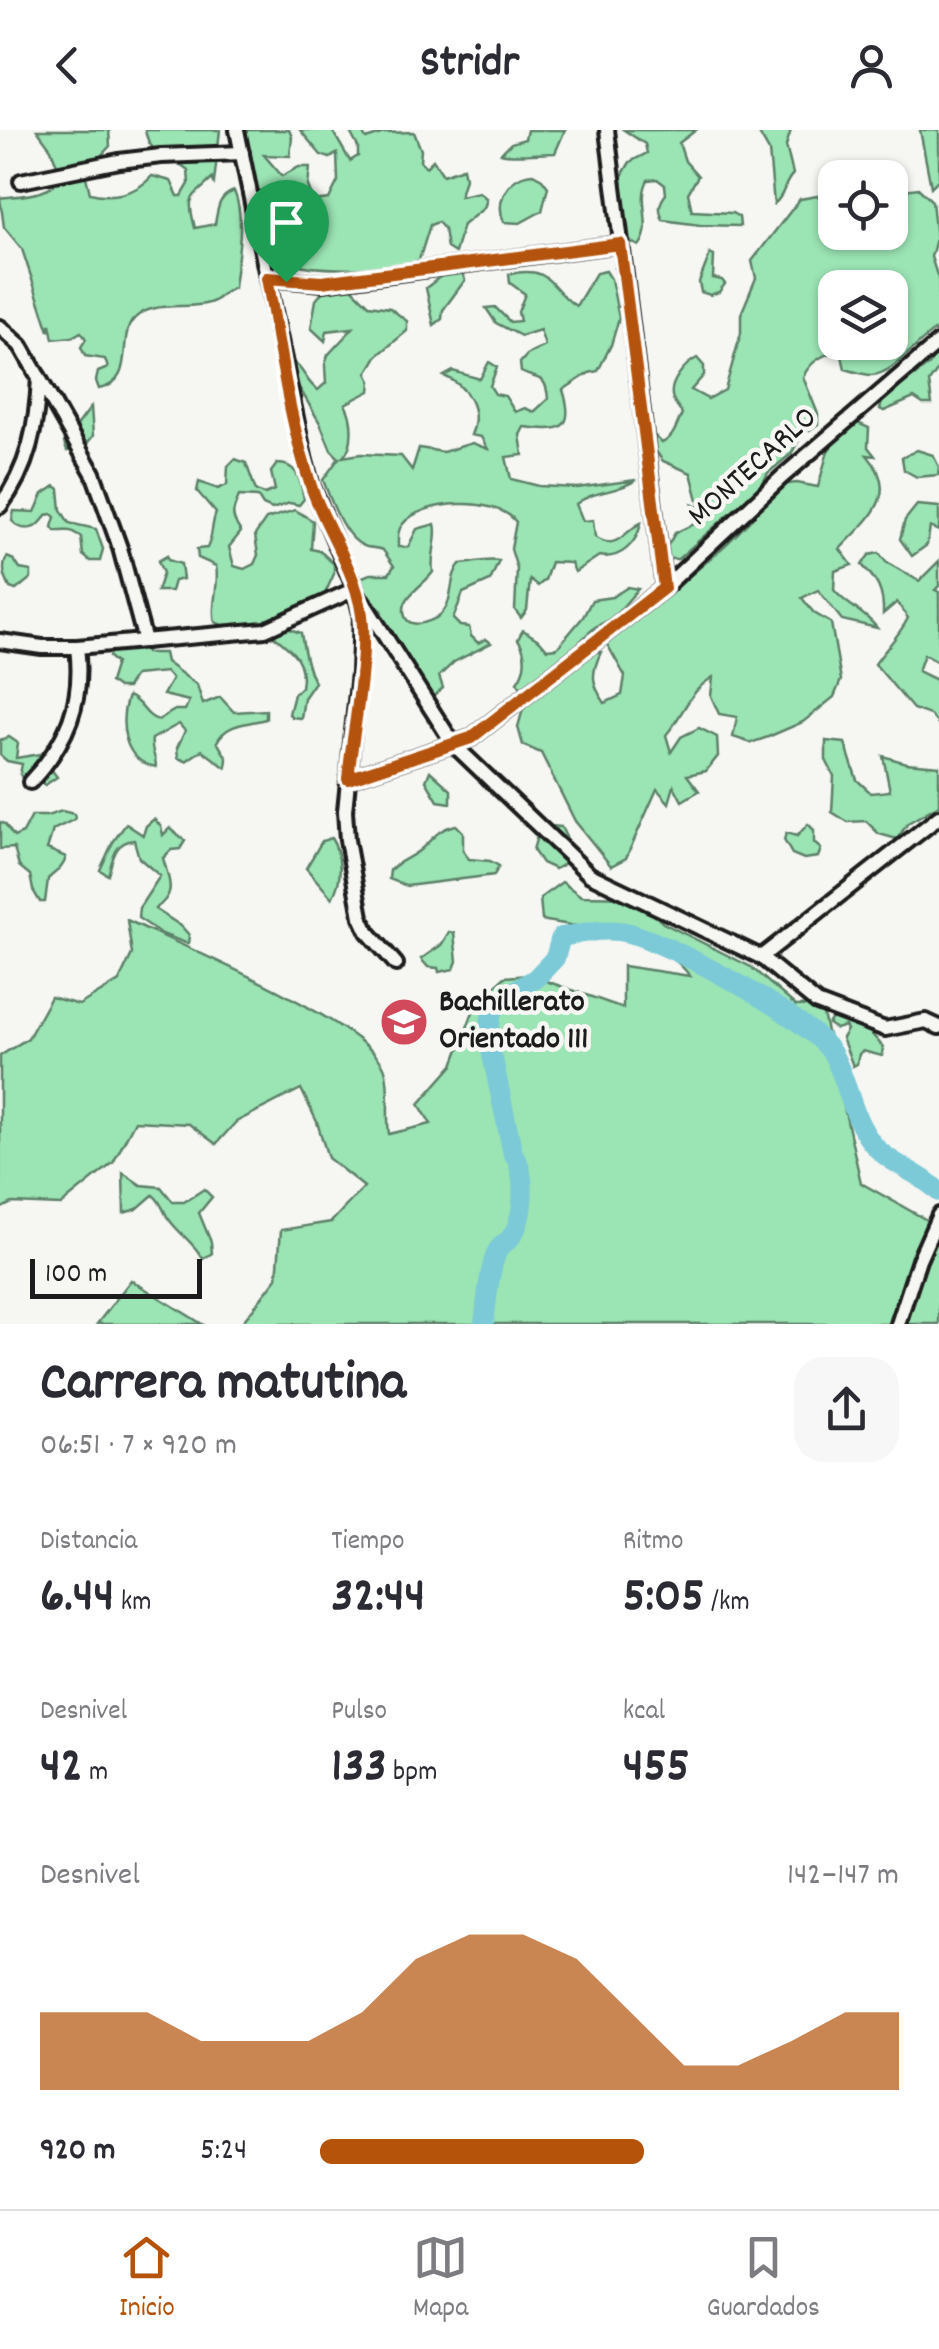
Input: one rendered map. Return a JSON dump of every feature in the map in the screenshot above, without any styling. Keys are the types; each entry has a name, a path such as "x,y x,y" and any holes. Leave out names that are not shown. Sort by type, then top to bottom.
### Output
{"street":[{"path":"237,130 312,487 355,589 454,745 590,875 761,957 816,1003 885,1029 926,1021 939,1027"},
{"path":"607,130 664,588"},
{"path":"21,181 119,161 242,153"},
{"path":"267,278 322,282 620,244"},
{"path":"0,327 21,346 93,473 120,548 145,641"},
{"name":"MONTECARLO","path":"348,779 471,738 664,588 782,477 939,342"},
{"path":"0,506 25,466 38,415 40,376"},
{"path":"0,641 42,648 76,648 264,630 355,589"},
{"path":"355,589 363,626 348,779 347,840 356,901 368,932 396,964"},
{"path":"30,782 63,742 72,720 80,674 76,648"},
{"path":"761,957 939,817"},
{"path":"898,1324 939,1215"}],"green space":[{"path":"37,130 109,130 110,146 85,173 90,193 124,193 152,176 171,181 178,196 182,196 189,184 188,170 156,151 145,130 220,130 214,183 212,179 192,199 195,228 215,224 220,204 229,193 234,191 238,202 240,239 234,288 209,303 159,307 141,313 129,327 118,378 99,389 98,372 108,368 105,359 85,356 81,347 86,339 81,332 53,339 22,249 4,227 0,198 43,191 61,176 51,149"},
{"path":"242,130 289,130 290,156 264,155 282,176 299,167 310,167 308,186 314,201 329,199 338,181 337,153 330,158 321,155 300,130 332,130 350,161 358,156 358,147 349,130 361,130 366,139 384,133 414,132 421,150 420,161 426,167 433,160 443,175 463,168 465,178 460,196 479,192 487,199 484,208 463,225 455,253 447,248 444,229 438,222 430,225 419,260 410,264 349,269 301,265 285,259 273,246"},
{"path":"527,130 565,130 555,153 501,153 511,143 525,139"},
{"path":"624,130 696,130 679,143 685,161 698,176 688,193 692,211 732,213 739,217 740,226 663,220 660,206 666,194 665,185 657,179 648,180 643,238 639,246 631,242 626,234 620,179 630,162 647,153 645,144"},
{"path":"757,130 791,130 786,146 793,174 774,204 769,151"},
{"path":"920,130 939,130 939,179 931,187"},
{"path":"533,174 548,187 542,211 520,223 504,222 501,205 506,190 517,179"},
{"path":"918,188 932,201 936,239 931,257 939,281 939,328 908,353 908,270 818,270 818,360 803,377 818,414 818,424 802,435 791,454 768,473 755,498 736,508 678,559 667,559 665,550 675,533 694,524 697,514 693,505 700,508 691,473 663,461 652,446 655,436 662,443 670,437 682,414 674,401 673,387 678,375 697,358 704,366 704,375 691,390 708,399 725,390 741,333 741,314 756,278 752,261 800,199 818,196 818,250 908,250 908,189"},
{"path":"710,254 714,256 713,278 725,284 710,295 701,292 699,282"},
{"path":"461,271 465,280 443,310 442,319 434,325 426,288 441,276"},
{"path":"606,271 619,318 598,371 563,390 566,422 555,428 524,427 520,435 523,455 506,457 511,479 539,486 577,488 636,480 576,504 583,521 593,520 595,537 603,541 620,539 641,523 639,531 620,553 599,556 575,572 571,563 551,562 545,580 538,586 530,580 527,610 521,618 515,610 517,569 511,549 516,522 493,508 477,505 441,506 412,516 399,530 398,547 408,547 417,529 435,524 436,535 433,572 405,604 408,621 424,623 445,610 460,564 499,561 490,581 463,593 453,619 460,626 469,627 478,643 486,639 491,643 454,662 439,676 443,688 426,697 360,578 389,574 394,566 383,550 359,543 339,519 323,480 339,458 290,372 293,362 318,390 326,383 328,355 353,328 327,331 325,341 311,328 316,300 328,285 347,283 369,305 390,308 407,321 407,331 377,356 367,373 370,391 345,404 352,431 350,446 343,457 401,456 412,470 419,448 443,452 472,443 488,449 481,437 471,435 475,417 466,392 444,376 453,371 480,379 489,362 497,367 490,386 495,394 505,396 515,412 525,408 534,412 548,399 543,381 521,372 520,363 527,355 545,346 540,330 521,336 496,323 486,308 495,307 510,322 520,321 518,312 525,294 510,283 509,274 543,275 576,306 596,273"},
{"path":"939,347 939,368 929,382 932,404 914,398 884,411 880,409 883,399 929,365"},
{"path":"843,360 900,360 879,374 845,369"},
{"path":"91,407 93,436 83,448 67,451 64,443"},
{"path":"851,420 869,428 868,447 875,456 867,455 877,469 881,494 870,517 840,549 852,565 835,571 834,590 877,628 842,620 818,590 802,598 814,613 831,623 841,680 834,697 803,722 751,743 733,737 737,717 719,714 711,696 713,677 705,683 666,735 671,752 681,737 699,728 717,737 718,756 706,771 687,775 699,791 682,801 674,786 669,803 657,789 626,858 611,866 575,821 541,753 523,745 518,727 523,709 580,652 601,652 594,678 605,703 622,695 625,676 607,644 612,636 712,557 779,485 818,487 828,451"},
{"path":"917,450 933,455 938,475 917,477 904,470 902,458"},
{"path":"235,459 246,463 256,491 265,494 275,490 271,472 277,464 290,467 297,475 304,499 299,505 290,503 272,509 258,497 239,496 233,514 241,532 229,547 234,566 244,569 254,564 258,555 255,535 266,519 295,510 313,521 311,549 320,551 334,564 334,574 317,611 269,621 265,630 233,630 215,622 216,566 198,558 197,549 209,544 216,513 197,491 199,482 218,489 227,485 228,466"},
{"path":"55,486 69,523 96,529 103,549 100,561 90,561 83,555 81,537 70,531 55,531 52,514 31,528 21,528 12,521 14,511 35,512 43,494"},
{"path":"917,505 939,507 939,531 930,527 927,545 912,556 900,539 905,520"},
{"path":"879,553 886,562 919,581 939,561 939,586 935,590 939,592 939,663 924,654 918,671 939,681 939,725 930,715 913,709 875,664 908,618 897,602 883,614 879,587 862,565 869,555"},
{"path":"167,556 181,564 183,579 174,581 171,591 157,591 163,573 158,561"},
{"path":"7,557 20,569 31,571 31,578 16,590 10,588 5,577"},
{"path":"628,587 638,589 613,618 595,627 554,667 522,689 517,682 525,660 518,639 523,630 547,649 557,648 592,600 612,597"},
{"path":"284,627 301,633 315,682 304,698 301,718 289,714 294,694 301,687 302,670 297,658 275,637 275,632"},
{"path":"145,641 146,653 164,653 166,662 197,685 203,704 220,697 234,712 266,710 266,719 238,725 221,736 217,742 227,758 226,768 202,750 186,761 178,758 177,748 185,731 179,724 152,739 156,767 136,757 130,749 124,728 128,696 158,720 175,710 185,710 189,701 163,695 172,679 166,672 135,675 127,688 110,682 116,663 109,657 111,648"},
{"path":"9,737 18,743 16,758 40,754 39,763 57,777 45,785 39,777 25,783 20,774 22,764 0,755 0,740"},
{"path":"826,741 845,743 857,780 871,793 890,791 883,756 939,766 939,805 908,823 897,839 879,834 866,821 848,822 832,812 834,776 826,760"},
{"path":"430,771 451,790 451,803 438,801 426,781"},
{"path":"62,811 74,814 75,819 53,830 47,849 66,857 48,879 45,902 40,902 30,875 19,866 14,848 0,849 0,822 14,837 23,833 32,816"},
{"path":"154,819 163,835 170,828 185,841 180,849 171,850 163,858 169,892 155,909 181,926 189,935 188,944 162,934 138,918 139,908 160,876 139,858 134,840 118,848 108,875 100,870 126,824 143,835"},
{"path":"808,824 814,830 814,843 821,849 818,857 804,859 792,854 784,840 786,833 797,836"},
{"path":"456,825 463,832 463,851 469,859 499,866 494,875 407,886 389,879 393,867 440,832"},
{"path":"550,826 561,827 572,849 569,861 555,869 542,863 533,850 537,836"},
{"path":"331,838 340,868 332,898 306,868 322,841"},
{"path":"562,882 581,896 635,897 663,923 751,967 796,1006 821,1005 861,1183 939,1227 939,1324 241,1324 277,1278 281,1230 331,1222 364,1187 328,1158 301,1089 236,1122 216,1144 189,1124 135,1121 113,1163 61,1205 12,1203 0,1209 0,1056 28,1038 51,997 79,1005 119,981 132,954 127,920 305,1005 367,1047 385,1071 389,1134 431,1124 419,1104 453,1065 477,1001 505,977 529,975 623,1008 623,966 690,976 676,961 642,941 542,920 540,898"},
{"path":"449,932 454,933 457,961 454,969 439,972 421,959 441,945"},
{"path":"841,1015 870,1032 883,1047 882,1056 863,1051 853,1066 842,1038 845,1026 836,1029 828,1024"},
{"path":"123,1173 141,1185 161,1187 173,1202 184,1202 204,1189 212,1197 199,1213 212,1253 203,1259 153,1195 137,1209 124,1213"},
{"path":"131,1280 202,1324 97,1324"}],"waterway":[{"path":"484,1324 493,1262 516,1229 523,1195 521,1171 513,1154 488,1036 492,1011 512,992 535,979 555,958 561,937 612,931 649,940 738,984 797,1021 832,1053 872,1143 939,1192"}],"place":[{"name":"Bachillerato Orientado 111","path":"404,1022"}],"route":[{"path":"620,244 664,588 471,738 348,779 363,626 355,589 324,519 304,458 267,278 286,282 322,282 620,244"}]}
